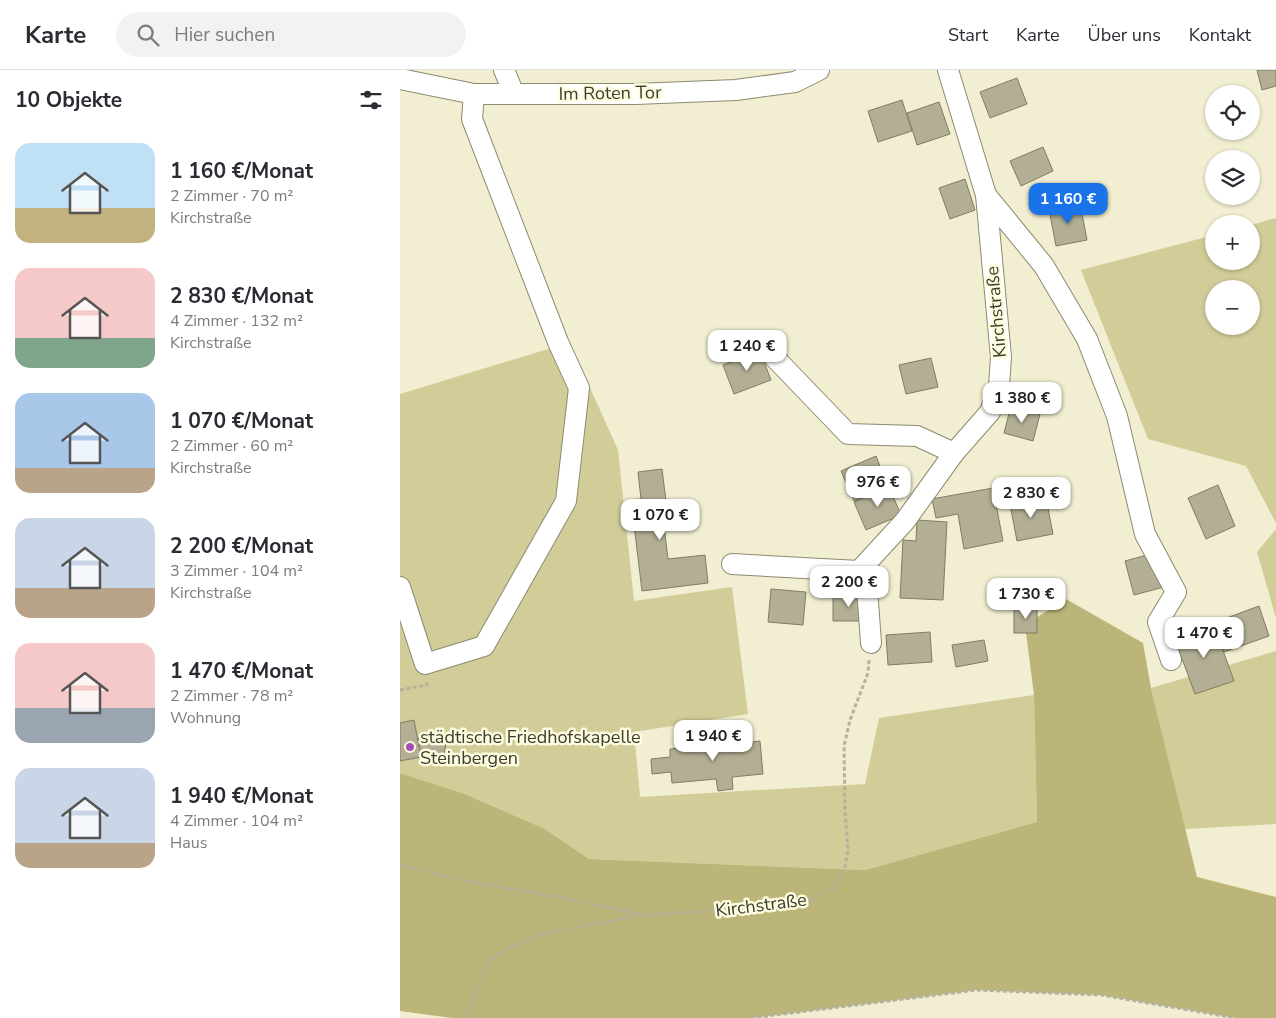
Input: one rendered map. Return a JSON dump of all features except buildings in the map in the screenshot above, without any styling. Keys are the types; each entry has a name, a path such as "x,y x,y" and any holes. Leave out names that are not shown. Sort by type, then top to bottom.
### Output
{"street":[{"path":"504,70 514,94"},
{"name":"Im Roten Tor","path":"400,79 474,94 635,94 736,90 795,82 819,70"},
{"name":"Kirchstraße","path":"859,571 906,521 954,453 990,412 999,386 1001,357 986,195 948,70"},
{"path":"400,588 425,664 484,646 566,501 580,388 558,342 472,118 474,94"},
{"path":"986,195 1044,266 1087,339 1117,416 1145,534 1176,592 1158,622 1171,660"},
{"path":"775,358 848,434 917,436 954,453"},
{"path":"732,564 859,571 868,588 871,643"}],"path":[{"name":"Kirchstraße","path":"466,1018 484,970 501,951 543,934 642,915 761,908 813,899 836,886 844,871 848,851 845,812 844,746 850,720 868,674 871,643"},
{"path":"400,866 642,915"},
{"path":"751,1018 977,990 1101,995 1236,1018"}],"shaded area":[{"path":"1276,218 1276,523 1246,466 1148,439 1081,270 1205,237 1205,270 1260,270 1260,222"},
{"path":"568,343 618,450 634,601 732,587 748,714 634,732 640,797 865,784 879,718 1034,695 1037,822 865,870 589,859 545,829 465,794 400,773 400,394"},
{"path":"1276,529 1276,618 1257,552"},
{"path":"1066,599 1143,643 1151,688 1197,877 1276,897 1276,1018 1236,1018 1101,995 977,990 751,1018 452,1018 400,1011 400,773 465,794 545,829 589,859 865,870 1037,822 1034,695 1025,625"},
{"path":"1276,651 1276,824 1185,829 1151,688"}],"place":[{"name":"städtische Friedhofskapelle Steinbergen","path":"410,747"}]}
